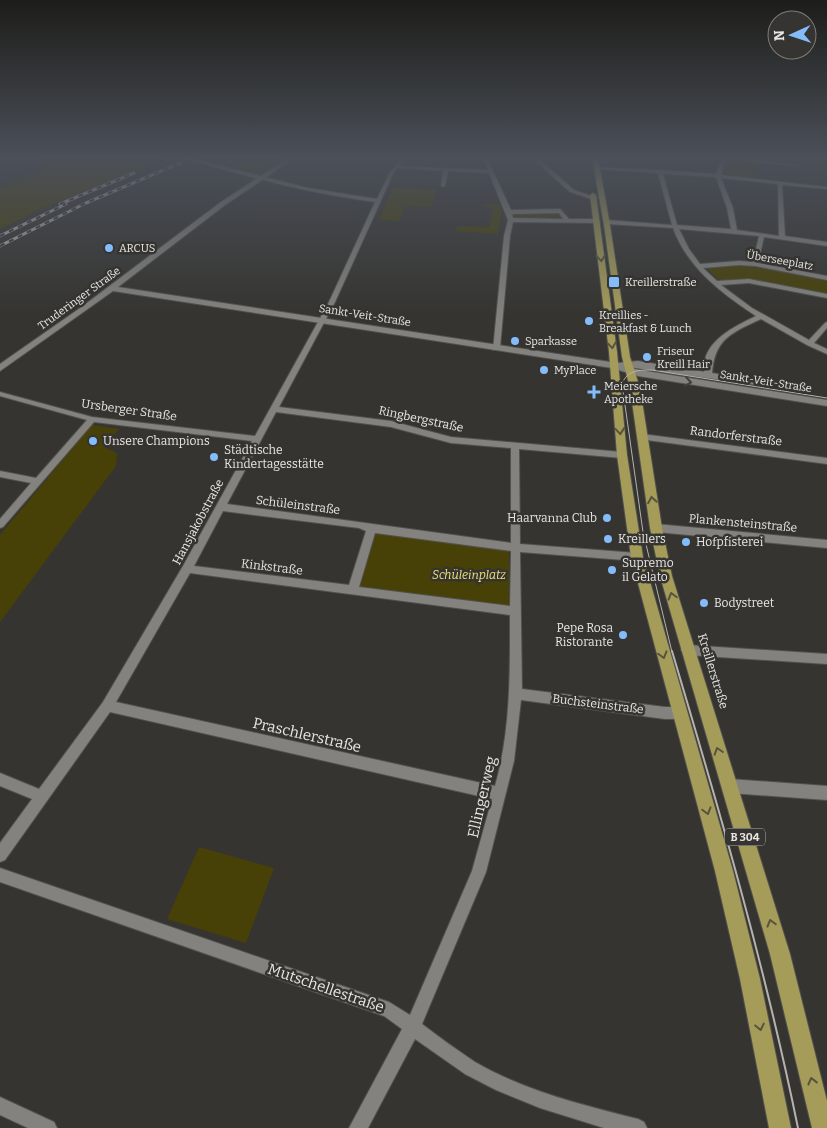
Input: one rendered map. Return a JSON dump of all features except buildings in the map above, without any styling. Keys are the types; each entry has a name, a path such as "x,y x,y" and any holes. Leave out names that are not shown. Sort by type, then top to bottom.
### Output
{"main road":[{"name":"Kreillerstraße","path":"597,211 622,455 637,557 724,871 750,979 780,1128"},
{"name":"Kreillerstraße","path":"602,211 607,222 656,528 666,576 780,954 823,1128"}],"street":[{"name":"Truderinger Straße","path":"0,368 112,288 211,211"},
{"name":"Hansjakobstraße","path":"0,855 108,706 187,569 274,409 321,321 373,211"},
{"path":"496,348 507,236 511,220 509,212 560,211 568,220"},
{"path":"672,211 686,250 717,283 761,316 809,344 827,352"},
{"path":"730,211 734,230"},
{"path":"781,211 782,237"},
{"path":"511,220 597,221"},
{"path":"607,222 734,230 827,244"},
{"path":"755,264 762,234"},
{"name":"Überseeplatz","path":"700,266 739,263 755,264 827,278"},
{"path":"717,283 749,281 827,296"},
{"name":"Sankt-Veit-Straße","path":"112,288 614,365 827,404"},
{"path":"708,376 709,360 713,347 738,326 761,316"},
{"path":"809,344 827,324"},
{"name":"Sankt-Veit-Straße","path":"630,368 708,376 827,395"},
{"name":"Ursberger Straße","path":"0,394 92,419 257,440"},
{"name":"Ringbergstraße","path":"274,409 391,424 451,440 622,455"},
{"path":"0,525 92,419"},
{"name":"Randorferstraße","path":"642,437 827,461"},
{"name":"Ellingerweg","path":"358,1128 413,1026 479,872 508,761 516,694 515,446"},
{"path":"0,474 37,481"},
{"name":"Schüleinstraße","path":"221,507 360,525 371,529"},
{"name":"Plankensteinstraße","path":"656,528 827,544"},
{"path":"515,612 354,590 371,529 515,547 637,557"},
{"name":"Kinkstraße","path":"187,569 354,590"},
{"path":"687,650 827,659"},
{"name":"Buchsteinstraße","path":"516,694 665,713 679,713"},
{"name":"Praschlerstraße","path":"108,706 500,794"},
{"path":"0,779 42,797"},
{"path":"730,786 827,793"},
{"name":"Mutschellestraße","path":"0,875 389,1010 413,1026 436,1046 482,1074 525,1094 600,1119 638,1128"},
{"path":"0,1106 48,1128"}],"green space":[{"path":"0,211 38,211 0,229"},
{"path":"383,211 403,211 399,221 379,220"},
{"path":"492,211 502,211 498,234 456,231 457,226 489,227"},
{"path":"513,213 560,213 563,217 518,219 514,218"},
{"path":"739,264 827,280 827,294 748,279 720,281 706,267"},
{"path":"92,425 119,429 104,447 117,453 116,466 0,622 0,535"},
{"name":"Schüleinplatz","path":"371,532 509,551 509,611 353,588"},
{"path":"199,847 274,868 246,943 167,919"}],"tram line":[{"path":"672,652 643,532 622,384 624,379 630,373 652,370 827,398"},
{"path":"672,651 724,829 756,948 798,1128"}],"railway":[{"path":"0,236 52,211"},
{"path":"0,246 71,211"}],"place":[{"name":"ARCUS","path":"109,248"},
{"name":"Kreillerstraße","path":"614,282"},
{"name":"Kreillies - Breakfast & Lunch","path":"589,321"},
{"name":"Sparkasse","path":"515,341"},
{"name":"Friseur Kreill Hair","path":"647,357"},
{"name":"MyPlace","path":"544,370"},
{"name":"Meiersche Apotheke","path":"594,392"},
{"name":"Unsere Champions","path":"93,441"},
{"name":"Städtische Kindertagesstätte","path":"214,457"},
{"name":"Haarvanna Club","path":"607,518"},
{"name":"Kreillers","path":"608,539"},
{"name":"Hofpfisterei","path":"686,542"},
{"name":"Supremo il Gelato","path":"612,570"},
{"name":"Bodystreet","path":"704,603"},
{"name":"Pepe Rosa Ristorante","path":"623,635"}]}
